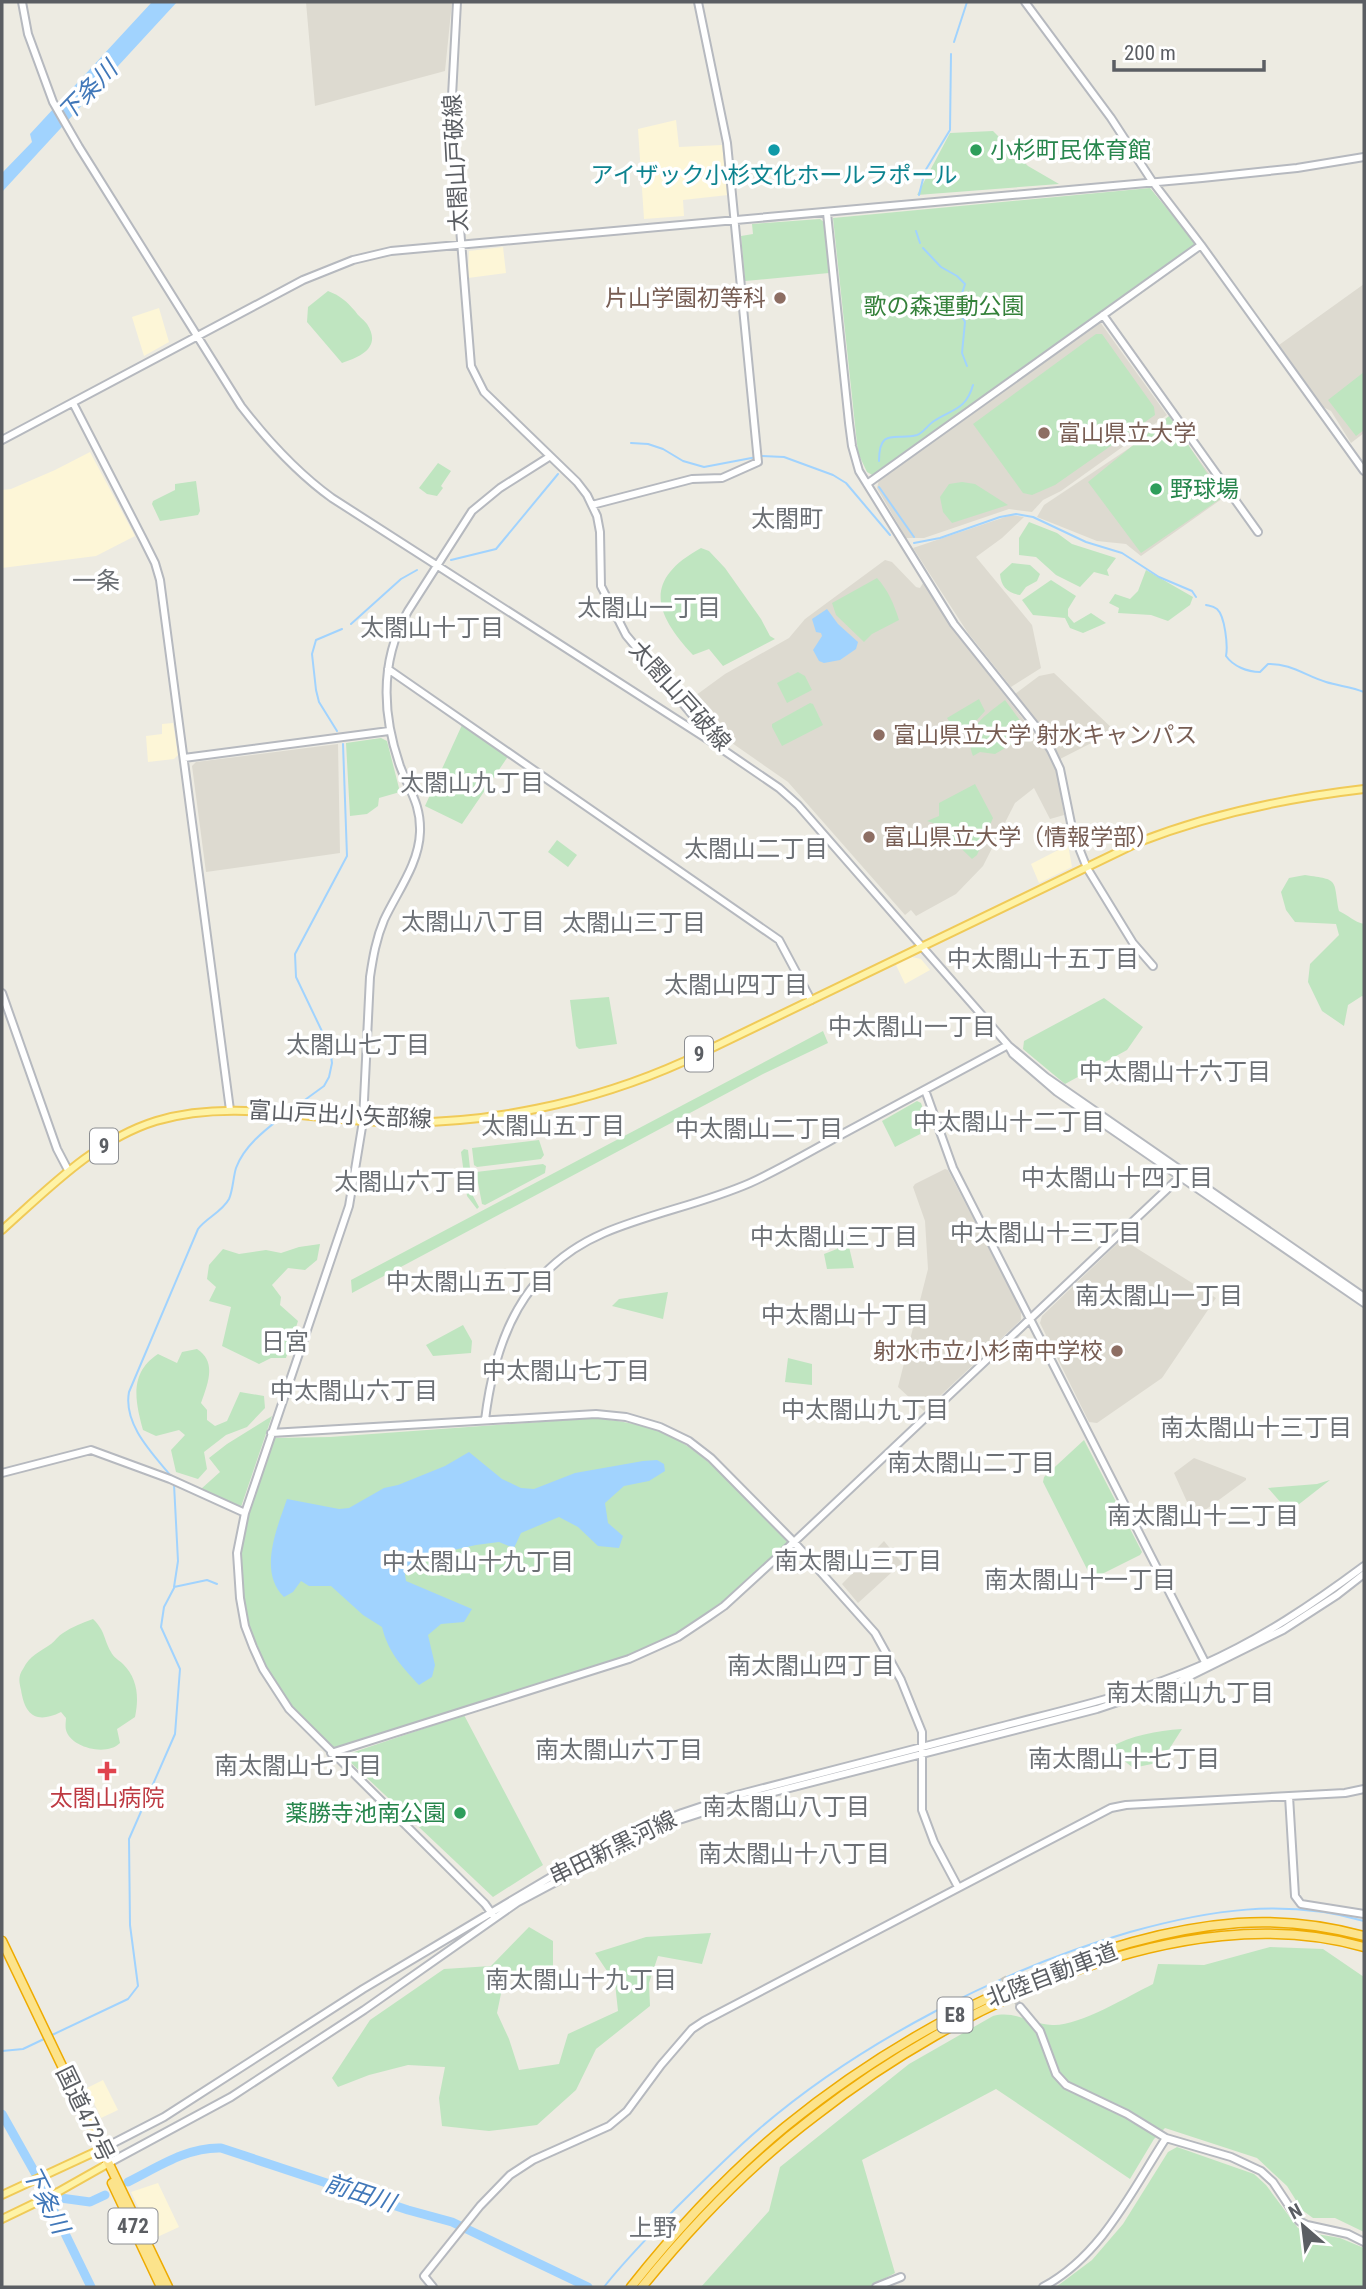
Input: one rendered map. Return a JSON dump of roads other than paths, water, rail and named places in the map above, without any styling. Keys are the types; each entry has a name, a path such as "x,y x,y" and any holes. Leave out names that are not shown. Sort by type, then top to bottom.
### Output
{"highway":[{"name":"北陸自動車道","path":"630,2287 716,2190 808,2109 883,2057 988,1999 1098,1954 1155,1937 1213,1926 1285,1923 1336,1929 1364,1936"},
{"name":"北陸自動車道","path":"642,2287 723,2197 814,2116 897,2059 992,2007 1101,1963 1186,1941 1238,1934 1286,1934 1335,1940 1364,1947"},
{"name":"国道472号","path":"2,1941 99,2150"},
{"name":"国道472号","path":"2,1953 168,2287"},
{"name":"国道472号","path":"106,2164 161,2287"}],"main road":[{"name":"富山戸出小矢部線","path":"2,1230 68,1170 100,1149 154,1122 184,1114 230,1110 362,1121 454,1120 537,1109 579,1098 638,1080 678,1064 1139,842 1202,820 1261,805 1364,789"},
{"path":"2,2195 99,2150"},
{"path":"2,2219 58,2192 106,2164"}],"street":[{"path":"22,2 28,34 53,102 241,406 271,444 298,471 332,498 719,747"},
{"name":"太閤山戸破線","path":"457,2 450,115 470,352 477,380 498,408 577,482 592,505 600,532 601,586 626,635 719,747 779,788 798,805 1008,1045"},
{"path":"592,505 692,479 723,478 758,462 727,143 698,2"},
{"path":"1025,2 1364,471"},
{"path":"2,440 303,280 354,260 409,248 1297,168 1364,156"},
{"path":"827,212 850,434 855,458 866,484 954,624 1038,729 1051,750 1060,769 1073,833 1087,868 1133,943 1153,966"},
{"path":"866,484 1201,245"},
{"path":"1102,316 1258,532"},
{"path":"73,403 155,563 160,580 230,1110"},
{"path":"494,1916 485,1904 331,1753 289,1709 275,1690 262,1669 245,1626 237,1553 244,1513 349,1206 362,1121 373,956 385,918 416,854 420,833 418,806 401,769 390,731 385,692 391,650 399,627 435,565 472,510 500,488 550,457"},
{"path":"388,669 779,940 811,1000"},
{"path":"680,722 690,710"},
{"path":"184,758 390,731"},
{"path":"2,993 57,1149 68,1170"},
{"path":"485,1420 494,1368 514,1313 548,1269 570,1252 606,1232 749,1183 1008,1045"},
{"path":"1008,1045 1013,1054 1057,1092 1364,1303"},
{"path":"1008,1045 1063,1089 1364,1297"},
{"path":"925,1090 953,1168 1207,1666"},
{"path":"331,1753 567,1679 655,1648 678,1637 724,1606 1181,1176"},
{"path":"271,1433 596,1414 626,1417 660,1427 689,1441 711,1458 794,1542 875,1633 901,1680 922,1732 922,1810 934,1842 958,1887"},
{"path":"2,1473 90,1450 170,1479 244,1513"},
{"name":"串田新黒河線","path":"1207,1666 1319,1600 1364,1566"},
{"name":"串田新黒河線","path":"106,2164 231,2097 364,2010 556,1874 616,1843 682,1813 733,1796 922,1750 1097,1703 1207,1666 1283,1630 1364,1574"},
{"path":"433,2287 424,2276 500,2183 519,2168 609,2126 618,2119 692,2029 704,2021 1104,1811 1119,1806 1364,1789"},
{"path":"1289,1796 1297,1901 1301,1904 1364,1914"},
{"name":"串田新黒河線","path":"99,2150 164,2117 363,1989 494,1916"},
{"path":"1020,2007 1040,2031 1056,2074 1066,2085 1128,2114 1166,2138 1231,2157 1261,2171 1273,2182 1299,2221 1348,2234 1364,2242"},
{"path":"1043,2287 1074,2266 1102,2237 1166,2138"},
{"path":"876,2287 901,2277"}],"water":[{"path":"152,2 177,2 2,192 2,173 32,142 30,134"},
{"path":"827,609 838,624 858,642 856,649 840,660 824,663 819,661 813,650 822,636 816,632 812,619"},
{"path":"469,1452 502,1479 521,1488 534,1489 575,1473 643,1461 657,1460 664,1464 665,1471 649,1481 624,1486 605,1503 608,1523 623,1536 619,1548 598,1546 578,1527 559,1517 521,1533 514,1548 499,1542 476,1545 431,1555 404,1568 406,1581 472,1609 464,1622 441,1624 428,1635 435,1665 432,1677 419,1685 392,1652 382,1627 363,1615 331,1586 309,1586 301,1581 293,1592 284,1597 276,1587 272,1575 275,1536 287,1499 339,1509 349,1508 384,1488 445,1466"}],"waterway":[{"path":"954,42 967,2"},
{"path":"919,195 925,171 950,130 951,54"},
{"path":"916,231 920,243"},
{"path":"923,248 941,267 965,284 959,303 965,322 962,353 967,366"},
{"path":"879,461 882,443 886,439 919,434 934,421 958,408 973,385"},
{"path":"631,443 648,444 683,461 704,467 762,456 784,457 833,475 846,483 890,535"},
{"path":"451,560 496,549 558,474"},
{"path":"879,487 914,537"},
{"path":"914,543 940,538 1000,517 1016,514 1033,517 1086,542 1122,553 1159,577 1192,591 1196,597"},
{"path":"351,624 401,579 417,570"},
{"path":"1206,605 1216,608 1222,618 1227,645 1226,656 1245,670 1260,672 1268,664 1276,664 1364,692"},
{"path":"337,731 319,702 312,654 316,640 342,629"},
{"path":"291,1110 324,1086 332,1063 330,1048 296,977 295,954 347,856 343,744"},
{"path":"171,1476 135,1427 128,1404 129,1392 198,1229 229,1199 236,1168 244,1153 283,1116"},
{"path":"174,1484 178,1561 174,1587 207,1580 217,1584"},
{"path":"52,2035 128,1999 138,1986 130,1925 129,1839 175,1734 180,1669 161,1627 164,1607 174,1588"},
{"path":"604,2287 706,2178 737,2148 799,2097 887,2038 983,1988 1032,1966 1130,1932 1217,1913 1304,1910 1364,1921"},
{"path":"2,2051 23,2049 44,2039"},
{"name":"下条川","path":"2,2114 38,2178 91,2287"},
{"name":"前田川","path":"128,2182 185,2154 221,2148 452,2222 588,2287"},
{"name":"前田川","path":"46,2196 90,2202 105,2195"}],"tunnel":[{"path":"1003,1977 1020,2007"}],"place":[{"name":"アイザック小杉文化ホールラポール","path":"774,150"},
{"name":"小杉町民体育館","path":"976,150"},
{"name":"片山学園初等科","path":"780,298"},
{"name":"富山県立大学","path":"1044,433"},
{"name":"野球場","path":"1156,489"},
{"name":"富山県立大学 射水キャンパス","path":"879,735"},
{"name":"富山県立大学（情報学部）","path":"869,837"},
{"name":"射水市立小杉南中学校","path":"1117,1351"},
{"name":"太閤山病院","path":"107,1771"},
{"name":"薬勝寺池南公園","path":"460,1813"}],"district":[{"name":"太閤町","path":"787,519"},
{"name":"一条","path":"96,581"},
{"name":"太閤山一丁目","path":"649,608"},
{"name":"太閤山十丁目","path":"432,628"},
{"name":"太閤山九丁目","path":"472,783"},
{"name":"太閤山二丁目","path":"756,849"},
{"name":"太閤山八丁目","path":"473,922"},
{"name":"太閤山三丁目","path":"634,923"},
{"name":"中太閤山十五丁目","path":"1043,959"},
{"name":"太閤山四丁目","path":"736,985"},
{"name":"中太閤山一丁目","path":"912,1027"},
{"name":"太閤山七丁目","path":"358,1045"},
{"name":"中太閤山十六丁目","path":"1175,1072"},
{"name":"中太閤山十二丁目","path":"1009,1122"},
{"name":"太閤山五丁目","path":"553,1126"},
{"name":"中太閤山二丁目","path":"759,1129"},
{"name":"中太閤山十四丁目","path":"1117,1178"},
{"name":"太閤山六丁目","path":"406,1182"},
{"name":"中太閤山十三丁目","path":"1046,1233"},
{"name":"中太閤山三丁目","path":"834,1237"},
{"name":"中太閤山五丁目","path":"470,1282"},
{"name":"南太閤山一丁目","path":"1159,1296"},
{"name":"中太閤山十丁目","path":"845,1315"},
{"name":"日宮","path":"285,1342"},
{"name":"中太閤山七丁目","path":"566,1371"},
{"name":"中太閤山六丁目","path":"354,1391"},
{"name":"中太閤山九丁目","path":"865,1410"},
{"name":"南太閤山十三丁目","path":"1256,1428"},
{"name":"南太閤山二丁目","path":"971,1463"},
{"name":"南太閤山十二丁目","path":"1203,1516"},
{"name":"南太閤山三丁目","path":"858,1561"},
{"name":"中太閤山十九丁目","path":"478,1562"},
{"name":"南太閤山十一丁目","path":"1080,1580"},
{"name":"南太閤山四丁目","path":"811,1666"},
{"name":"南太閤山九丁目","path":"1190,1693"},
{"name":"南太閤山六丁目","path":"619,1750"},
{"name":"南太閤山十七丁目","path":"1124,1759"},
{"name":"南太閤山七丁目","path":"298,1766"},
{"name":"南太閤山八丁目","path":"786,1807"},
{"name":"南太閤山十八丁目","path":"794,1854"},
{"name":"南太閤山十九丁目","path":"581,1980"},
{"name":"上野","path":"653,2228"}],"park label":[{"name":"歌の森運動公園","path":"944,306"}]}
